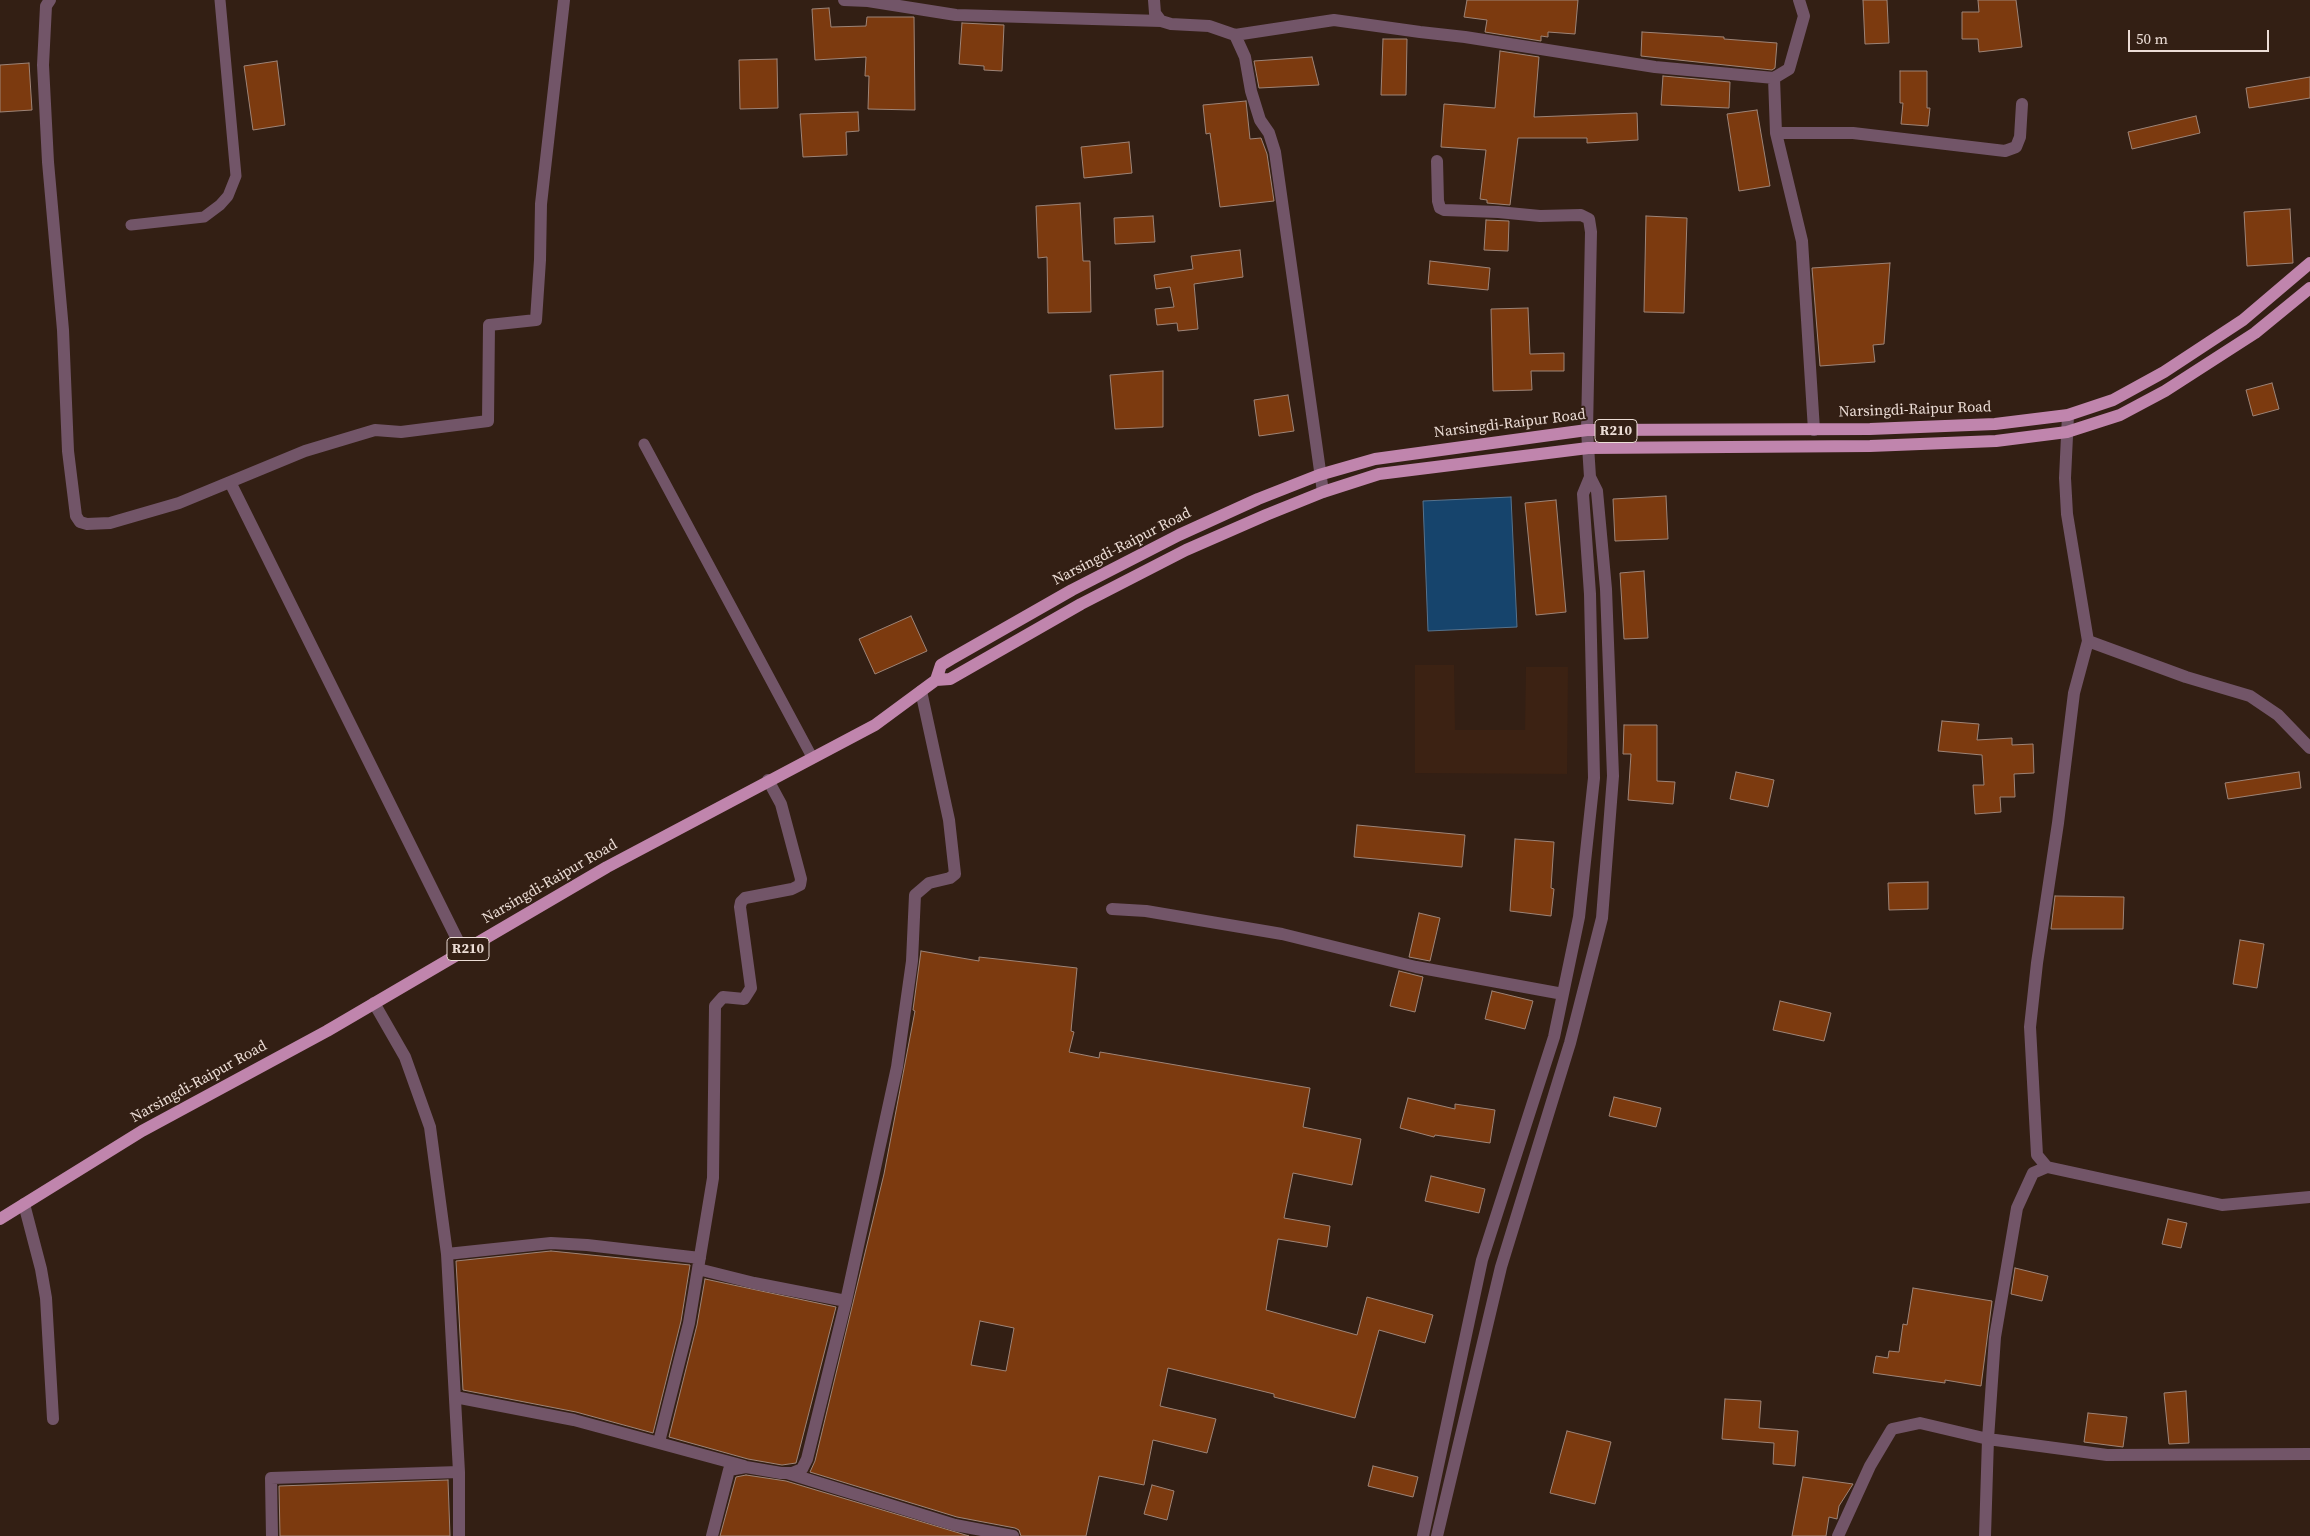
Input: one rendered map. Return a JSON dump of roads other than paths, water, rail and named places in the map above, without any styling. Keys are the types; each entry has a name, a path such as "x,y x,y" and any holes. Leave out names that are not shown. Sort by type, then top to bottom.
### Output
{"main road":[{"name":"Narsingdi-Raipur Road","path":"936,680 941,665 1072,590 1178,535 1319,475 1375,459 1586,430 1814,430 1995,424 2068,415 2113,400 2164,372 2243,320 2310,263"},
{"name":"Narsingdi-Raipur Road","path":"0,1219 142,1131 374,1003 607,867 875,725 936,680 950,679 1081,604 1186,550 1323,492 1378,474 1588,448 1880,445 1996,441 2067,432 2120,415 2165,391 2255,333 2310,288"}],"street":[{"path":"50,0 46,6 43,65 47,152 63,330 68,451 76,516 80,522 88,524 110,523 179,503 305,451 375,430 401,432 488,421 489,325 536,320 541,204 564,0"},
{"path":"844,0 868,1 956,15 1161,21 1171,24 1209,26 1235,35 1334,20 1465,36 1655,67 1774,78 1789,69 1804,16 1799,0"},
{"path":"1154,0 1155,13 1161,21"},
{"path":"1235,35 1245,57 1251,91 1260,120 1269,133 1275,152 1319,475 1323,492"},
{"path":"1774,78 1776,133 1802,241 1814,430"},
{"path":"1776,133 1853,133 2005,151 2016,147 2020,137 2022,104"},
{"path":"1437,161 1438,201 1440,208 1444,210 1540,216 1581,215 1589,219 1591,232 1586,430 1590,477 1597,491 1606,590 1613,776 1602,918 1570,1043 1501,1267 1437,1536"},
{"path":"2047,1167 2038,1155 2030,1027 2074,694 2088,641 2067,514 2068,415"},
{"path":"1423,1536 1482,1260 1554,1037 1580,917 1594,778 1590,594 1584,494 1590,477"},
{"path":"230,482 463,951"},
{"path":"2088,641 2186,677 2250,696 2278,715 2310,748"},
{"path":"787,1473 802,1469 806,1459 846,1301 906,1018 912,961 915,895 929,883 950,878 955,874 949,820 921,691"},
{"path":"659,1442 689,1323 713,1178 715,1006 723,997 744,999 751,988 740,908 741,902 745,898 800,886 801,879 781,804 768,780"},
{"path":"1112,909 1146,911 1282,934 1416,967 1563,994"},
{"path":"374,1003 405,1057 430,1127 447,1254 459,1472 459,1536"},
{"path":"1986,1536 1988,1439 1995,1337 2018,1208 2033,1174 2047,1167 2222,1205 2310,1197"},
{"path":"24,1204 41,1269 46,1298 53,1419"},
{"path":"447,1254 551,1243 596,1246 699,1264 754,1283 846,1301"},
{"path":"455,1397 574,1420 746,1467 787,1473 955,1525 1013,1536"},
{"path":"1838,1536 1870,1466 1892,1429 1920,1423 1988,1439 2107,1455 2310,1454"},
{"path":"712,1536 727,1474 733,1469 746,1467"},
{"path":"272,1536 272,1478 459,1472"}],"lane":[{"path":"131,225 204,217 220,206 228,196 236,176 220,0"},
{"path":"644,444 812,757"}],"water":[{"path":"1511,497 1517,627 1428,631 1423,501"}]}
